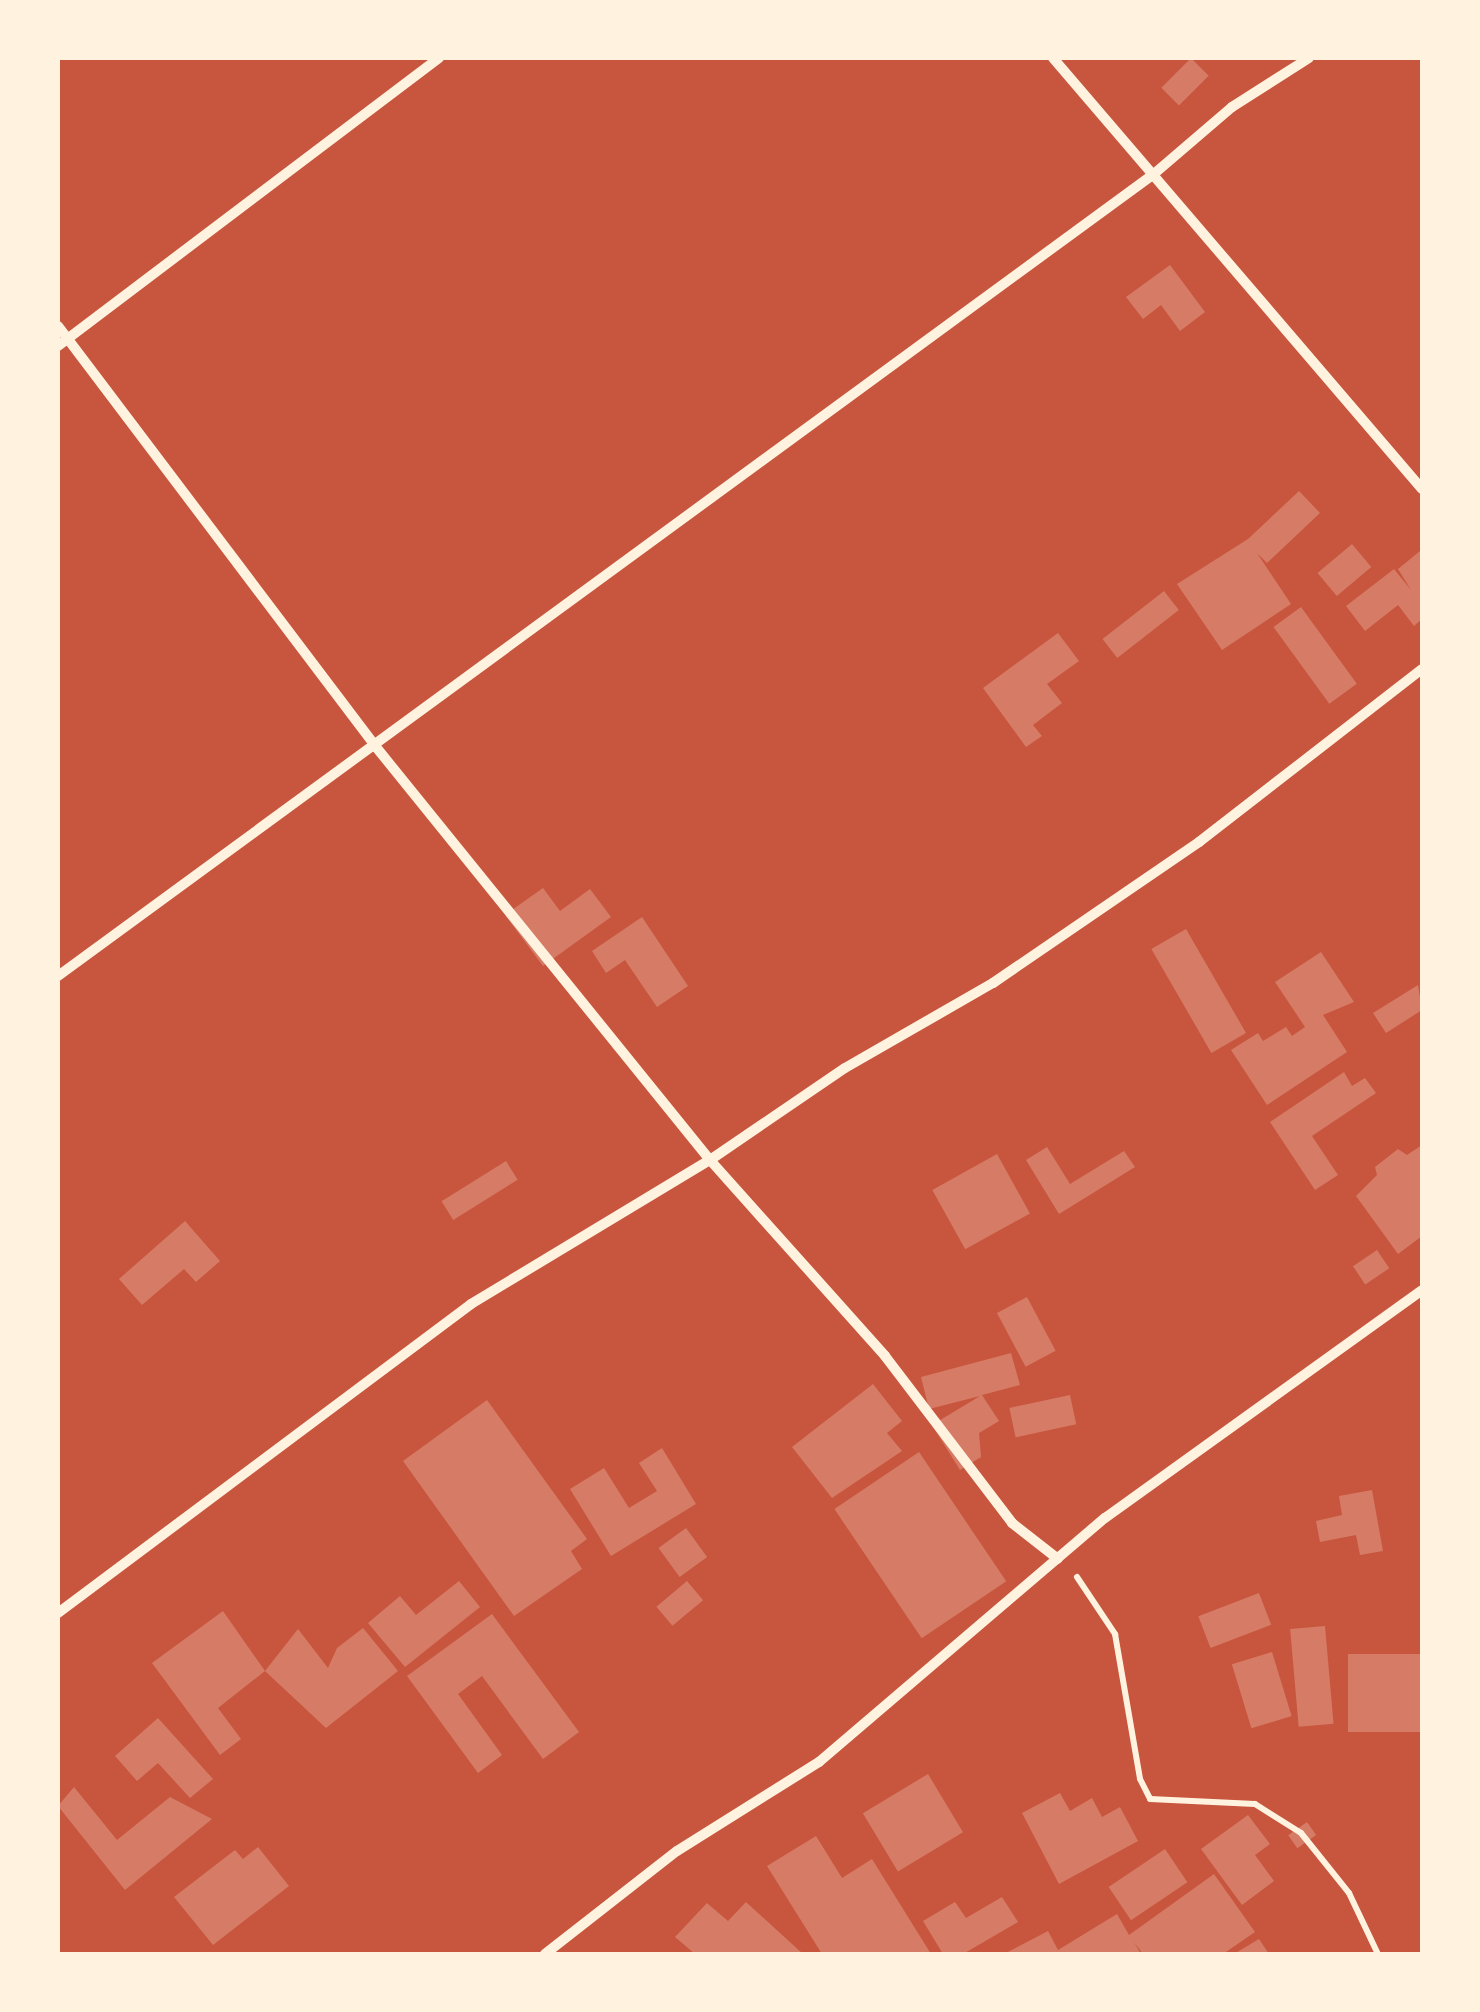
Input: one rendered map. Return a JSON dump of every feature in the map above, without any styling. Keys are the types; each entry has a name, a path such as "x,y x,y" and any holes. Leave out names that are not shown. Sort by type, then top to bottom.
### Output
{"street":[{"path":"58,346 439,58"},
{"path":"1053,58 1422,489"},
{"path":"58,976 1155,174 1232,107 1309,58"},
{"path":"58,326 376,746 710,1160 886,1356 1012,1522 1058,1559"},
{"path":"58,1613 472,1304 710,1160 845,1068 994,982 1200,842 1422,669"},
{"path":"544,1954 677,1851 819,1762 945,1648 1122,1504 1422,1290"}],"path":[{"path":"1058,1559 1093,1596 1115,1634 1140,1779 1150,1798 1226,1798 1254,1804 1291,1826 1349,1893 1378,1954"}],"building":[{"path":"1191,58 1209,76 1179,105 1161,88"},
{"path":"1170,265 1205,312 1180,331 1161,305 1143,319 1126,297"},
{"path":"1299,491 1320,513 1267,563 1257,553 1291,604 1222,650 1177,584 1248,539"},
{"path":"1352,544 1371,567 1337,596 1318,573"},
{"path":"1420,551 1422,619 1414,626 1398,605 1365,631 1346,606 1394,569 1411,590 1398,569"},
{"path":"1164,591 1179,610 1117,658 1103,639"},
{"path":"1301,607 1357,684 1329,704 1273,627"},
{"path":"1058,633 1079,661 1047,684 1062,703 1033,725 1042,736 1026,747 983,688"},
{"path":"543,888 560,911 590,889 611,917 543,966 505,915"},
{"path":"642,917 688,986 657,1007 625,960 606,973 592,951"},
{"path":"1186,929 1246,1033 1211,1053 1151,949"},
{"path":"1321,952 1354,1002 1323,1015 1347,1052 1267,1105 1231,1050 1258,1033 1263,1041 1286,1027 1292,1036 1305,1027 1275,982"},
{"path":"1418,985 1422,1010 1386,1033 1373,1013"},
{"path":"1344,1072 1352,1086 1365,1078 1376,1093 1312,1136 1338,1175 1315,1190 1270,1122"},
{"path":"1422,1145 1422,1236 1398,1254 1356,1196 1377,1175 1375,1167 1398,1149 1407,1155"},
{"path":"1047,1147 1070,1184 1124,1151 1135,1167 1059,1214 1026,1160"},
{"path":"997,1154 1030,1213 965,1249 932,1190"},
{"path":"506,1161 518,1180 453,1220 442,1201"},
{"path":"185,1221 220,1261 196,1282 184,1269 142,1305 119,1279"},
{"path":"1377,1250 1389,1268 1365,1284 1353,1266"},
{"path":"1027,1297 1056,1351 1026,1367 997,1313"},
{"path":"1011,1353 1020,1385 982,1395 999,1421 979,1433 981,1457 960,1470 932,1425 980,1396 929,1409 921,1377"},
{"path":"873,1384 902,1421 887,1433 902,1451 832,1498 792,1447"},
{"path":"1070,1395 1076,1424 1016,1437 1009,1408"},
{"path":"487,1400 587,1539 571,1551 582,1569 514,1616 403,1461"},
{"path":"662,1448 696,1504 611,1556 570,1489 604,1468 629,1508 657,1491 639,1463"},
{"path":"919,1452 1006,1581 922,1638 834,1509"},
{"path":"1372,1490 1383,1551 1360,1555 1356,1535 1320,1542 1316,1521 1342,1515 1339,1496"},
{"path":"686,1528 707,1557 680,1577 658,1548"},
{"path":"459,1581 480,1607 405,1667 368,1623 400,1596 416,1615"},
{"path":"687,1581 703,1600 672,1626 656,1607"},
{"path":"1259,1593 1271,1625 1211,1648 1198,1616"},
{"path":"223,1611 265,1671 218,1708 241,1739 220,1755 152,1663"},
{"path":"492,1614 579,1732 543,1759 482,1676 458,1694 502,1755 478,1773 407,1676"},
{"path":"1325,1626 1334,1724 1299,1727 1290,1629"},
{"path":"363,1628 398,1671 326,1728 265,1671 298,1629 328,1668 337,1648"},
{"path":"1272,1652 1292,1716 1251,1728 1232,1664"},
{"path":"1348,1654 1422,1654 1422,1732 1348,1732"},
{"path":"158,1718 213,1779 190,1798 158,1763 137,1781 115,1756"},
{"path":"928,1774 963,1832 898,1871 863,1813"},
{"path":"74,1787 117,1840 170,1797 212,1819 125,1890 58,1806"},
{"path":"1060,1793 1070,1811 1092,1798 1102,1817 1120,1807 1138,1841 1059,1884 1022,1813"},
{"path":"1248,1815 1270,1844 1255,1855 1274,1881 1242,1905 1201,1849"},
{"path":"1307,1822 1316,1835 1297,1848 1288,1835"},
{"path":"816,1836 842,1878 872,1859 931,1954 822,1954 767,1866"},
{"path":"258,1847 289,1886 213,1945 174,1897 235,1850 243,1859"},
{"path":"1165,1849 1187,1882 1131,1920 1109,1887"},
{"path":"1214,1874 1255,1932 1223,1954 1143,1954 1134,1942 1141,1954 1004,1954 1048,1931 1058,1950 1117,1914 1129,1935"},
{"path":"1002,1897 1018,1922 963,1954 943,1954 923,1921 955,1902 966,1918"},
{"path":"746,1902 803,1954 695,1954 675,1937 707,1903 728,1921"},
{"path":"1259,1939 1269,1954 1234,1954"}]}
